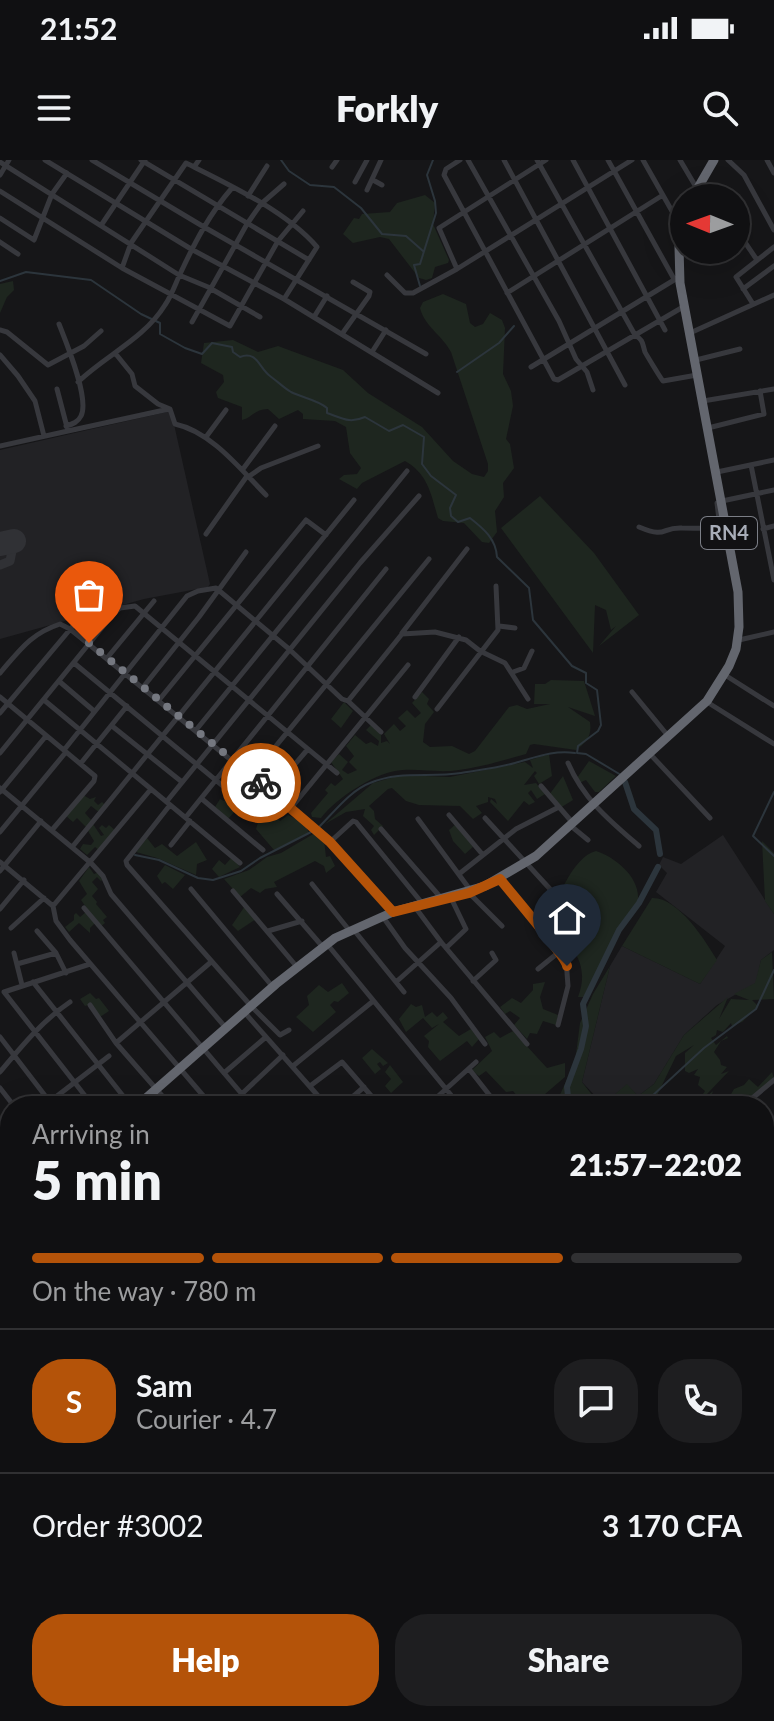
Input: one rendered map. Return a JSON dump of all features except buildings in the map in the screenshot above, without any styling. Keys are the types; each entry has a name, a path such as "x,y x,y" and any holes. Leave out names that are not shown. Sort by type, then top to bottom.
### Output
{"highway":[{"path":"698,184 714,160"},
{"name":"RN4","path":"147,1096 324,945 351,929 393,912 470,892 525,864 707,701 724,674 738,641 738,592 677,278 678,264"}],"street":[{"path":"45,160 438,393"},
{"path":"92,160 426,354"},
{"path":"194,167 199,160"},
{"path":"332,167 337,160"},
{"path":"355,182 367,160"},
{"path":"367,190 381,160"},
{"path":"460,160 446,169 444,175 556,381 684,306"},
{"path":"468,160 587,372 593,390"},
{"path":"504,160 625,385"},
{"path":"457,269 438,230 538,162 546,160"},
{"path":"573,160 665,330"},
{"path":"531,367 677,278 664,262 608,160"},
{"path":"387,275 407,294 457,269 632,160"},
{"path":"643,160 670,205"},
{"path":"680,160 694,184"},
{"path":"728,160 744,175 774,230"},
{"path":"767,160 774,173"},
{"path":"102,224 118,204 143,161 309,260"},
{"path":"538,162 635,335 643,341 645,354 661,380 698,375"},
{"path":"0,175 4,163 179,275 210,288 260,317"},
{"path":"122,268 131,243 186,163 248,196 305,232 317,247 284,299"},
{"path":"248,196 267,166"},
{"path":"0,218 34,240 52,194 67,173"},
{"path":"373,180 382,185"},
{"path":"192,322 247,224 261,204 284,184"},
{"path":"78,382 155,318 166,304 191,249 216,206 232,188"},
{"path":"0,191 122,268 230,326 278,241 303,211"},
{"path":"507,293 663,195"},
{"path":"0,242 18,254"},
{"path":"753,304 736,277 774,247"},
{"path":"750,250 757,260"},
{"path":"664,262 670,260"},
{"path":"743,289 774,266"},
{"path":"342,334 370,292 353,282"},
{"path":"690,334 774,295"},
{"path":"314,317 327,296"},
{"path":"59,324 78,382 83,412 67,429"},
{"path":"0,330 7,332 45,364 70,354 101,331"},
{"path":"372,352 386,330"},
{"path":"695,360 740,349"},
{"path":"115,353 132,374 135,386 158,404 170,409 175,424 206,437 243,469 266,495"},
{"path":"0,355 35,401 44,436"},
{"path":"57,389 67,429"},
{"path":"703,401 774,389"},
{"path":"708,428 764,414 760,391"},
{"path":"0,446 170,409"},
{"path":"206,437 226,410"},
{"path":"243,469 275,426"},
{"path":"206,534 247,476 318,446"},
{"path":"639,527 659,534 679,527 696,530 724,528 707,451"},
{"path":"717,472 774,460"},
{"path":"751,465 774,580"},
{"path":"196,730 407,471"},
{"path":"722,501 774,490"},
{"path":"318,1096 266,1037 211,962 126,864 182,782 380,539 419,496"},
{"path":"73,846 354,500"},
{"path":"159,700 306,520 326,535"},
{"path":"763,529 774,526"},
{"path":"348,701 467,549"},
{"path":"144,686 246,552"},
{"path":"74,663 235,796 429,559"},
{"path":"171,845 232,760 386,569"},
{"path":"437,709 499,626 496,586"},
{"path":"0,832 187,596 198,591 218,589 381,732"},
{"path":"107,658 154,601"},
{"path":"0,713 78,620 135,606 337,773"},
{"path":"0,753 120,608"},
{"path":"0,673 30,638 60,624 70,629 144,686 330,842 393,912"},
{"path":"499,626 515,628"},
{"path":"402,634 435,632 459,637 502,661 513,672 528,699"},
{"path":"738,641 774,632"},
{"path":"415,697 459,637"},
{"path":"513,672 524,668 532,651"},
{"path":"291,808 408,665"},
{"path":"724,674 774,706"},
{"path":"60,682 94,711"},
{"path":"632,692 669,737"},
{"path":"0,697 94,775 95,779 52,830"},
{"path":"44,700 240,863"},
{"path":"707,701 774,744"},
{"path":"81,763 127,706"},
{"path":"112,726 182,782"},
{"path":"46,736 1,790 91,863 103,876 111,894 226,1028"},
{"path":"290,770 308,749"},
{"path":"650,754 710,818"},
{"path":"568,763 578,785 593,806 639,846"},
{"path":"541,786 588,840"},
{"path":"53,906 151,789"},
{"path":"202,799 263,850"},
{"path":"459,874 516,829 557,808"},
{"path":"449,815 483,855"},
{"path":"485,818 550,889"},
{"path":"418,819 470,892 502,926"},
{"path":"41,821 1,866 24,880 53,906 59,927 203,1096"},
{"path":"330,842 353,821 356,822 419,905 443,945 527,1044"},
{"path":"381,829 446,899 466,929 396,982"},
{"path":"500,879 566,959 567,994 558,1025"},
{"path":"0,909 24,880"},
{"path":"312,884 404,992"},
{"path":"191,889 273,987"},
{"path":"233,891 297,967"},
{"path":"277,894 452,1096"},
{"path":"11,928 44,898"},
{"path":"84,908 242,1094 283,1055"},
{"path":"382,916 485,1044"},
{"path":"267,931 302,921"},
{"path":"37,931 56,953 66,973"},
{"path":"538,969 559,952"},
{"path":"14,953 22,985"},
{"path":"17,964 56,953"},
{"path":"473,981 496,960 492,953"},
{"path":"116,1043 211,962"},
{"path":"85,1096 5,994 6,990 90,964"},
{"path":"33,982 125,1096"},
{"path":"0,1072 55,1012 70,1002"},
{"path":"293,1066 372,1002"},
{"path":"90,1005 116,1043 162,1096"},
{"path":"248,1009 280,1035 289,1030"},
{"path":"0,1037 43,1096"},
{"path":"224,1073 266,1037"},
{"path":"58,1096 109,1056"},
{"path":"310,1086 342,1062 372,1096"},
{"path":"436,1096 476,1062"},
{"path":"469,1069 490,1096"},
{"path":"755,1096 774,1080"},
{"path":"354,1096 364,1087"}],"shaded area":[{"path":"425,195 435,203 433,224 449,260 435,267 432,278 419,278 389,239 380,237 353,243 343,234 354,218 359,219 362,214 390,212 397,203"},
{"path":"13,281 14,290 0,313 0,284"},
{"path":"443,294 466,304 470,323 475,327 483,324 490,313 502,320 505,328 503,374 511,391 513,406 506,439 510,444 514,468 503,483 504,497 495,511 497,532 489,543 482,542 464,523 438,518 424,478 405,461 362,483 357,489 339,479 344,475 357,474 361,468 350,453 346,427 335,421 303,419 303,414 298,410 279,419 268,409 242,420 242,407 218,398 216,392 224,382 223,375 201,363 204,343 233,340 258,352 278,346 343,370 368,393 422,427 453,461 472,474 484,477 488,464 451,352 420,308 423,302"},
{"path":"171,411 210,584 208,587 144,599 0,639 0,450"},
{"path":"540,496 594,553 639,615 599,646 616,626 611,630 606,610 595,605 593,653 501,528"},
{"path":"551,680 584,681 595,716 568,707 590,722 588,738 576,750 534,744 530,745 526,754 476,767 452,771 410,770 381,775 336,802 321,818 312,817 311,813 328,793 325,790 331,783 335,786 343,779 331,762 339,754 348,762 342,770 348,774 357,770 349,762 354,756 346,746 355,735 366,744 371,742 378,746 379,741 366,730 371,725 381,735 381,743 387,741 390,744 384,734 394,724 400,731 406,726 398,718 407,710 415,718 421,713 412,703 422,692 429,699 427,704 434,712 425,724 423,742 430,747 452,746 469,754 475,751 509,707 517,705 527,709 550,704 534,704 535,684 545,684"},
{"path":"344,702 353,711 341,728 331,719"},
{"path":"549,754 552,776 539,784 534,776 535,771 524,785 536,783 545,794 537,799 531,790 528,793 535,802 529,805 524,801 508,821 490,802 491,799 497,804 495,799 488,797 488,802 476,806 482,813 473,819 460,806 419,805 406,801 392,788 369,806 374,811 375,819 383,826 374,835 371,830 374,826 363,816 365,809 346,812 325,824 373,783 401,775 450,777 525,762 533,768 530,760"},
{"path":"589,761 616,776 599,792 595,792 586,780 579,783 577,778"},
{"path":"563,776 573,800 560,808 549,795"},
{"path":"229,793 233,797 229,805 237,809 228,819 215,807"},
{"path":"83,795 90,799 96,797 94,801 98,805 102,802 106,806 100,813 91,806 85,813 92,821 86,827 77,818 73,822 66,816"},
{"path":"272,812 280,821 288,815 304,823 309,833 274,850 256,829 261,813 267,817"},
{"path":"93,824 101,836 104,835 99,828 102,825 106,828 109,825 116,831 100,851 95,847 87,855 80,849 83,844 91,845 94,841 88,831"},
{"path":"456,824 474,846 465,854 453,841 449,830"},
{"path":"315,833 324,840 326,857 330,856 335,866 326,873 324,866 315,861 274,882 277,887 260,893 251,888 240,897 224,879 249,870 267,857 281,853"},
{"path":"723,835 774,914 774,950 761,960 756,983 717,1005 684,1035 654,1084 638,1096 627,1085 613,1096 595,1096 582,1082 610,966 622,946 700,984 725,946 656,892 667,873 659,865 663,857 681,864"},
{"path":"147,838 155,848 162,844 177,856 196,842 207,860 197,864 196,875 136,852"},
{"path":"762,841 774,853 774,914 765,901"},
{"path":"596,851 611,858 631,876 638,900 584,997 578,997 581,966 573,949 551,927 552,918 572,871 579,862"},
{"path":"232,857 240,867 219,877 212,869 219,860 225,865"},
{"path":"165,865 185,875 173,889 165,882 162,884 157,876"},
{"path":"89,867 94,874 99,872 103,879 101,881 97,877 92,882 98,889 92,896 107,917 100,927 81,900 87,894 79,881"},
{"path":"652,898 671,904 681,912 717,960 700,984 622,946"},
{"path":"245,906 256,919 238,931 232,925"},
{"path":"86,912 95,923 90,933 79,923 69,932 65,927 74,920 74,915 76,913 80,917"},
{"path":"772,952 774,999 752,1000 758,1006 742,1022 732,1026 731,1023 723,1032 717,1030 711,1038 716,1045 727,1036 714,1052 721,1065 727,1067 721,1074 729,1071 707,1094 703,1094 705,1091 698,1085 700,1077 694,1075 698,1069 689,1073 685,1071 685,1053 694,1045 676,1056 657,1096 638,1096 654,1084 684,1035 728,997 719,1019 731,999 749,1000 734,994 755,983 761,960"},
{"path":"610,966 582,1082 592,1095 559,1096 575,1062 580,1023"},
{"path":"545,982 540,997 543,1009 558,1015 556,1025 543,1021 537,1034 530,1033 527,1039 514,1025 520,1018 510,1011 505,1014 500,1007 512,998 521,1003 533,990 533,984"},
{"path":"342,983 349,993 330,1005 336,1012 313,1032 296,1017 309,1005 307,996 319,985 328,992"},
{"path":"90,993 99,998 109,1011 100,1017 91,1004 85,1006 80,999"},
{"path":"411,1004 416,1007 422,1005 425,1017 432,1012 437,1017 443,1012 448,1018 443,1022 459,1036 471,1029 479,1039 472,1047 467,1041 440,1061 428,1047 429,1041 424,1036 439,1024 432,1028 423,1018 406,1032 399,1019"},
{"path":"513,1031 547,1068 565,1063 565,1077 543,1096 517,1096 513,1091 506,1092 486,1071 479,1076 472,1070 492,1051 485,1037 494,1032 500,1038"},
{"path":"372,1049 388,1063 383,1066 380,1062 377,1064 381,1069 375,1074 362,1058"},
{"path":"390,1065 403,1082 391,1093 385,1086 391,1079 385,1072"},
{"path":"772,1072 774,1078 753,1096 730,1096 734,1089 749,1079 758,1087"},
{"path":"627,1084 638,1096 613,1096"}],"waterway":[{"path":"281,160 289,171 310,185 334,187 361,208 382,234 406,236 423,251"},
{"path":"420,286 414,265 420,264 436,213 427,175 433,160"},
{"path":"0,281 26,272 91,280 141,314 160,323 160,334 185,348 202,354 212,343 232,347 240,357 246,355 254,358 266,373 288,390 323,405 327,413 350,420 365,417 389,431 403,425 424,437 422,464 431,476 456,495 450,508 451,516 458,522 470,518 488,535 497,557 529,588 533,620 572,666 586,673 586,683 597,690 601,725 598,731 578,746 577,753 586,754 621,775"},
{"path":"457,372 499,343 514,326"},
{"path":"319,827 356,791 381,779 461,773 552,753 575,753"},
{"path":"625,782 634,809 656,830 660,854"},
{"path":"774,792 753,836 774,856"},
{"path":"135,855 159,860 198,878 213,880 241,871 313,831"},
{"path":"568,1096 567,1087 586,1026 583,1004 619,930 639,903 658,867"},
{"path":"652,1096 704,1048 756,1009 774,970"}],"taxiway":[{"path":"0,538 14,541 10,561 0,565"}],"runway":[{"path":"0,544 14,541"}],"way so far":[{"path":"89,643 261,783"}],"route":[{"path":"261,783 330,842 393,912 469,893 500,879 566,959 567,966"}]}
